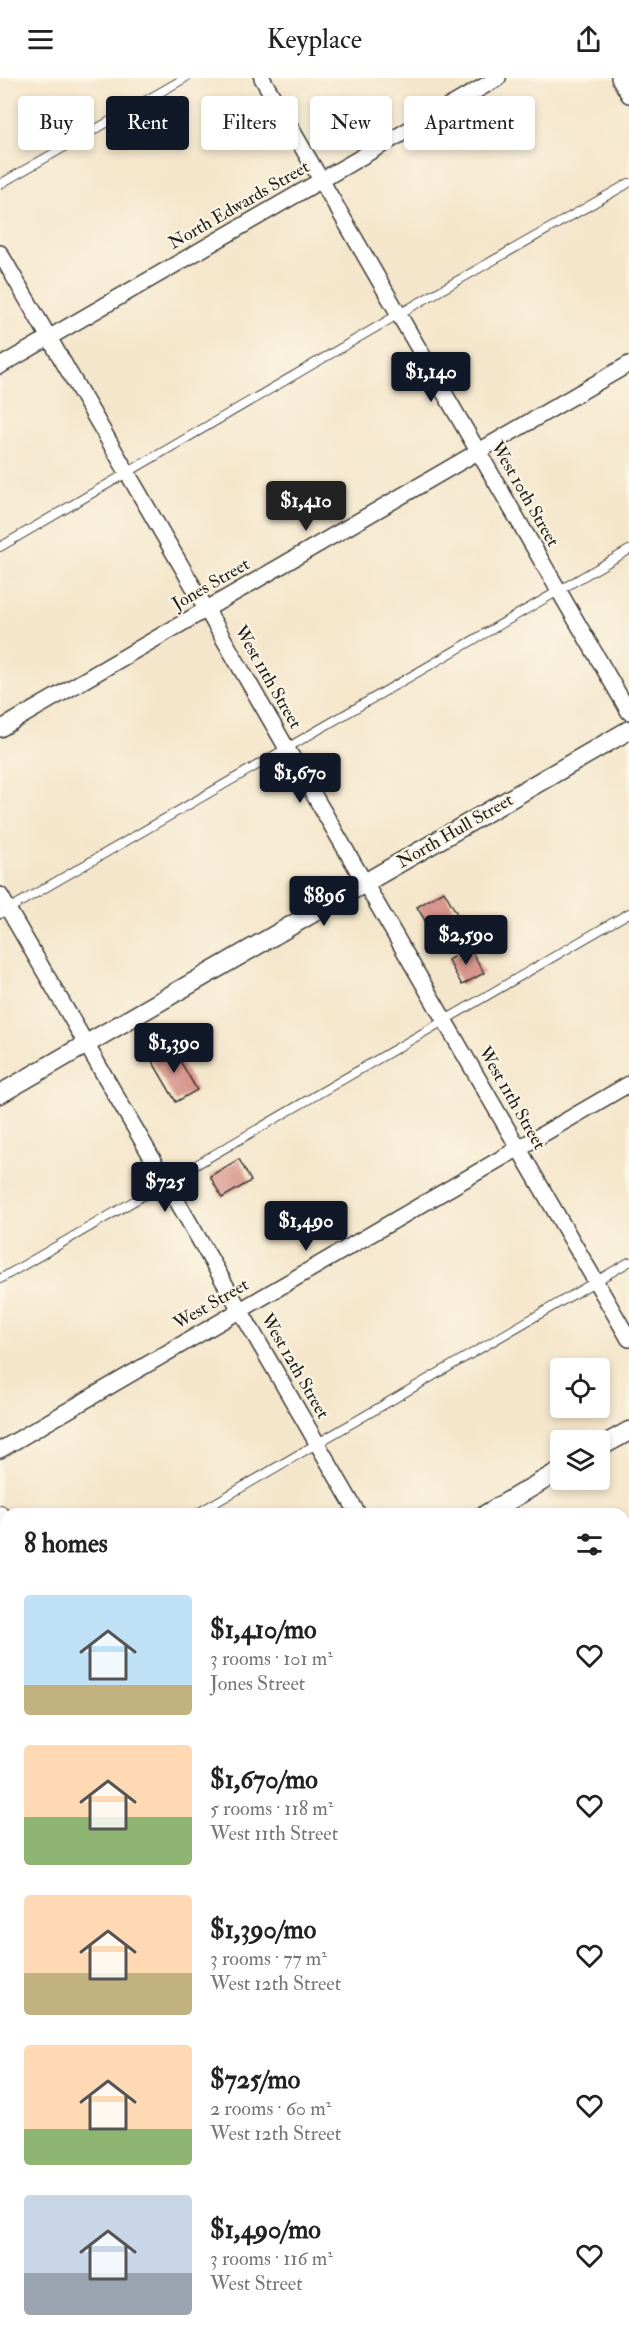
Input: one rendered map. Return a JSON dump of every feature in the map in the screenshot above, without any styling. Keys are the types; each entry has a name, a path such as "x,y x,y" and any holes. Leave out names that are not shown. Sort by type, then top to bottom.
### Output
{"street":[{"name":"West 10th Street","path":"262,78 629,712"},
{"name":"North Edwards Street","path":"0,366 498,78"},
{"path":"619,78 629,95"},
{"name":"West 11th Street","path":"0,253 629,1339"},
{"name":"Jones Street","path":"0,729 629,364"},
{"name":"North Hull Street","path":"0,1094 629,730"},
{"name":"West 12th Street","path":"0,896 4,912 86,1044 355,1508"},
{"name":"West Street","path":"0,1450 629,1084"},
{"path":"610,1442 629,1431"},
{"path":"496,1508 550,1476"}],"lane":[{"path":"0,184 185,78"},
{"path":"0,547 399,314 629,183"},
{"path":"4,912 629,550"},
{"path":"0,1279 629,913"},
{"path":"206,1508 629,1262"}],"building":[{"path":"444,891 457,914 430,929 417,907"},
{"path":"469,947 484,973 462,985 448,960"},
{"path":"172,1047 197,1090 176,1102 151,1059"},
{"path":"239,1159 251,1181 222,1198 210,1176"}]}
